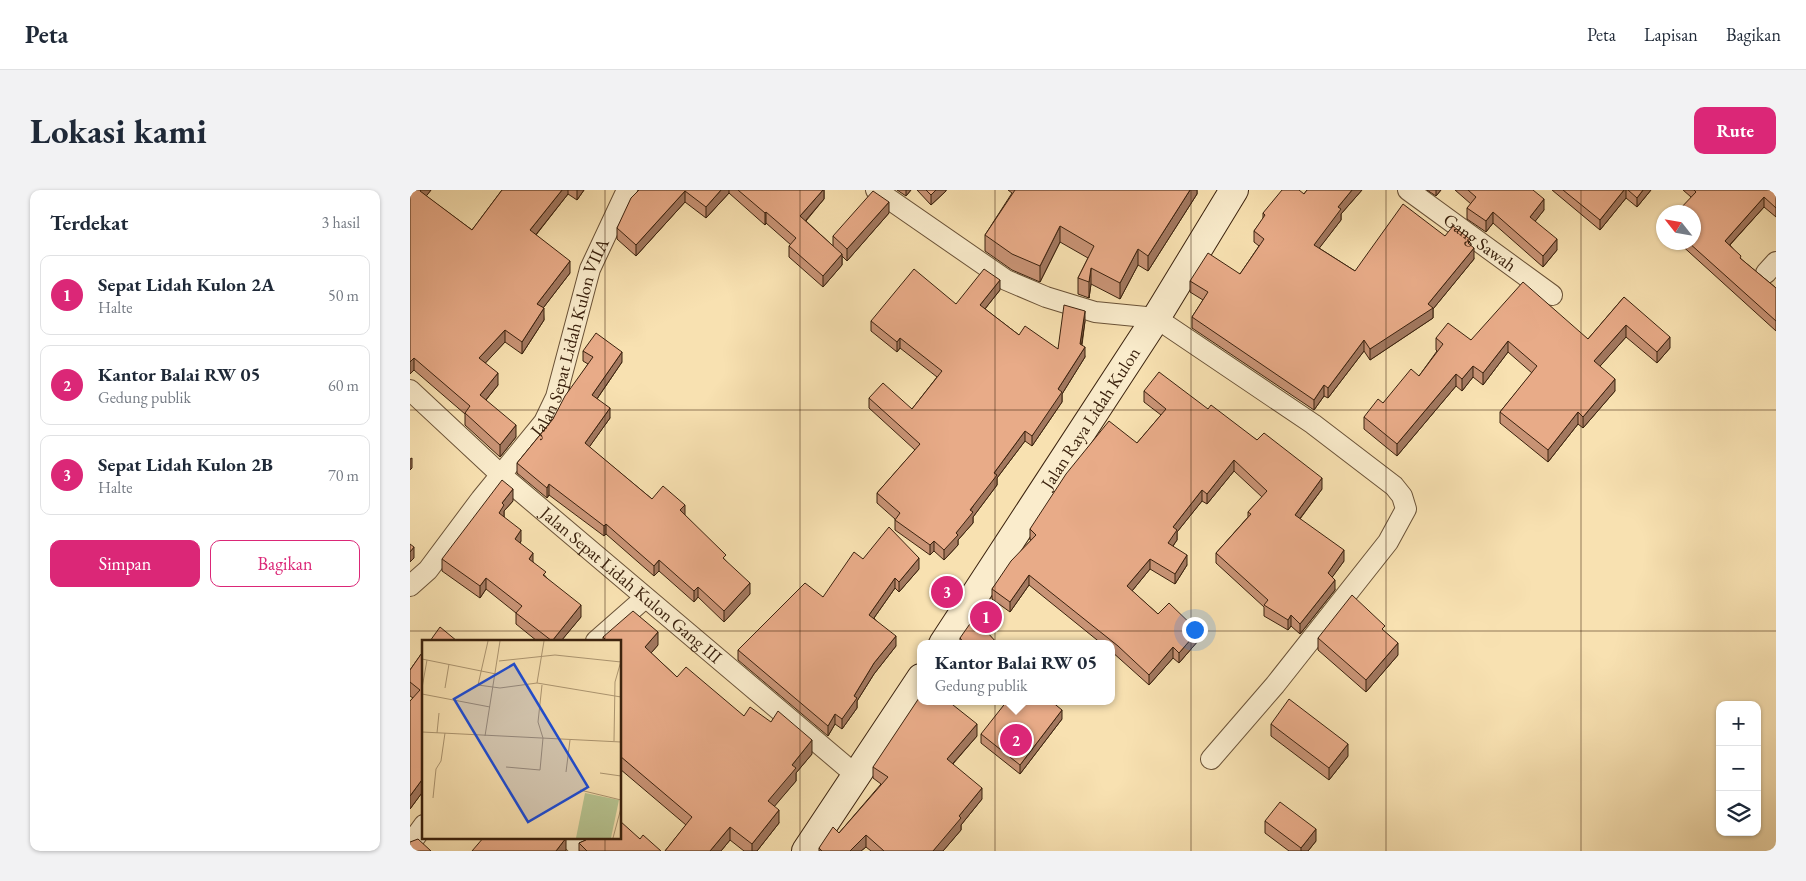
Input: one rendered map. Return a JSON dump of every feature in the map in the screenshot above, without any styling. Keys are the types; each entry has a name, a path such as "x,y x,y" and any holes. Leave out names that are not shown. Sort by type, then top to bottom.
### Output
{"main road":[{"name":"Jalan Raya Lidah Kulon","path":"946,640 1156,318 1234,190"},
{"path":"806,851 917,684"}],"street":[{"name":"Jalan Sepat Lidah Kulon VIIA","path":"410,586 428,570 500,474 544,422 556,397 590,269 627,190"},
{"path":"876,190 1006,280 1046,297 1096,312 1156,318 1313,424 1394,486 1402,496 1406,509 1388,542 1276,685 1211,759"},
{"name":"Gang Sawah","path":"1408,190 1552,295"},
{"name":"Jalan Sepat Lidah Kulon Gang III","path":"410,390 500,474 857,776"},
{"path":"597,640 645,598"},
{"path":"410,844 422,828"}],"building":[{"path":"410,190 421,190 472,230 502,190 562,190 530,230 570,261 537,304 544,308 522,342 505,330 479,358 498,373 480,395 516,425 500,445 465,413 470,406 414,358 410,362"},
{"path":"639,190 721,190 706,207 685,191 636,245 617,228 631,198"},
{"path":"738,190 823,190 800,216 842,254 823,276 789,246 796,238"},
{"path":"926,190 936,190 931,195"},
{"path":"1015,190 1190,190 1148,256 1138,249 1120,283 1091,268 1089,282 1078,278 1094,246 1060,226 1040,266 1012,254 985,235"},
{"path":"1282,190 1299,190 1304,194 1307,190 1352,190 1338,207 1341,209 1314,245 1355,271 1403,204 1445,236 1453,226 1471,240 1468,243 1474,248 1428,304 1433,308 1370,349 1364,340 1328,388 1324,385 1314,400 1192,317 1208,292 1190,281 1208,253 1240,274 1264,239 1254,231 1265,215 1263,213"},
{"path":"1468,190 1533,190 1544,199 1530,217 1557,239 1543,256 1493,212 1486,221 1467,208 1476,197"},
{"path":"1563,190 1624,190 1600,220"},
{"path":"1628,190 1643,190 1637,198"},
{"path":"1694,190 1776,190 1776,208 1764,197 1725,241 1741,256 1740,258 1776,288 1776,321 1697,250 1701,250 1701,205 1684,205 1696,192"},
{"path":"873,191 889,202 847,249 833,236"},
{"path":"914,269 956,304 984,269 1000,280 980,305 1019,335 1025,326 1058,349 1064,305 1085,311 1080,344 1085,347 1058,389 1062,392 1032,436 1025,431 994,473 997,475 970,510 973,512 956,533 958,535 944,550 934,541 930,545 895,520 900,513 877,493 920,444 869,398 883,383 912,409 942,371 900,338 897,342 871,321"},
{"path":"1523,282 1588,339 1624,297 1670,337 1657,352 1626,325 1594,361 1615,379 1583,417 1578,412 1548,450 1500,412 1537,366 1508,341 1483,373 1473,366 1462,379 1456,374 1397,444 1364,417 1378,399 1383,403 1411,369 1419,376 1443,344 1436,338 1448,323 1471,340"},
{"path":"596,333 622,352 592,395 610,408 585,443 652,499 663,486 685,505 680,510 726,555 723,558 750,583 724,611 698,587 694,591 659,560 654,566 606,524 604,526 549,484 547,488 517,463 553,419 565,396 593,357 583,351"},
{"path":"1159,372 1208,409 1211,405 1257,440 1264,433 1322,478 1295,515 1344,550 1328,573 1335,580 1300,624 1291,615 1288,620 1264,605 1268,600 1216,553 1251,514 1248,512 1267,491 1234,460 1207,494 1202,490 1173,527 1177,530 1168,543 1187,555 1175,574 1150,559 1127,586 1158,614 1169,603 1198,631 1179,653 1173,647 1149,675 1115,644 1115,640 1110,640 1029,575 1010,602 992,589 1011,561 1036,535 1030,529 1066,474 1109,421 1137,443 1166,409 1144,391"},
{"path":"502,480 513,489 502,503 504,505 499,513 521,530 515,539 533,553 529,559 546,572 543,575 581,605 553,640 551,640 516,613 522,606 486,578 480,586 442,559"},
{"path":"889,527 919,558 899,582 895,578 869,615 896,636 874,663 854,696 857,698 842,719 835,714 828,726 738,650 805,583 823,597 854,552 863,559"},
{"path":"410,544 414,547 410,552"},
{"path":"1352,595 1385,626 1382,629 1398,643 1366,680 1318,638"},
{"path":"633,611 658,632 645,647 677,677 686,667 744,716 750,707 771,722 778,711 812,740 792,765 796,768 768,801 779,810 752,844 730,827 710,851 665,851 692,817 621,757 621,640 606,640 603,637"},
{"path":"974,618 994,640 962,640 960,638"},
{"path":"440,627 456,640 431,640"},
{"path":"422,653 422,780 410,796 410,701 420,690 410,682 410,670"},
{"path":"1289,699 1348,744 1329,768 1271,724"},
{"path":"917,701 917,705 953,705 977,724 947,759 982,788 959,816 961,818 933,851 884,851 866,835 850,851 822,851 819,848 833,827 839,833 888,777 873,767"},
{"path":"1004,705 1056,705 1062,710 1020,765 981,734"},
{"path":"1280,802 1316,829 1301,848 1265,821"},
{"path":"621,822 640,839 643,835 661,851 587,851 579,843 587,838 621,838"},
{"path":"483,838 566,838 556,851 472,851"},
{"path":"418,839 431,851 410,851 410,842"}],"place":[{"name":"Sepat Lidah Kulon 2B","path":"947,592"},
{"name":"Sepat Lidah Kulon 2A","path":"986,617"},
{"name":"Kantor Balai RW 05","path":"1016,740"}]}
